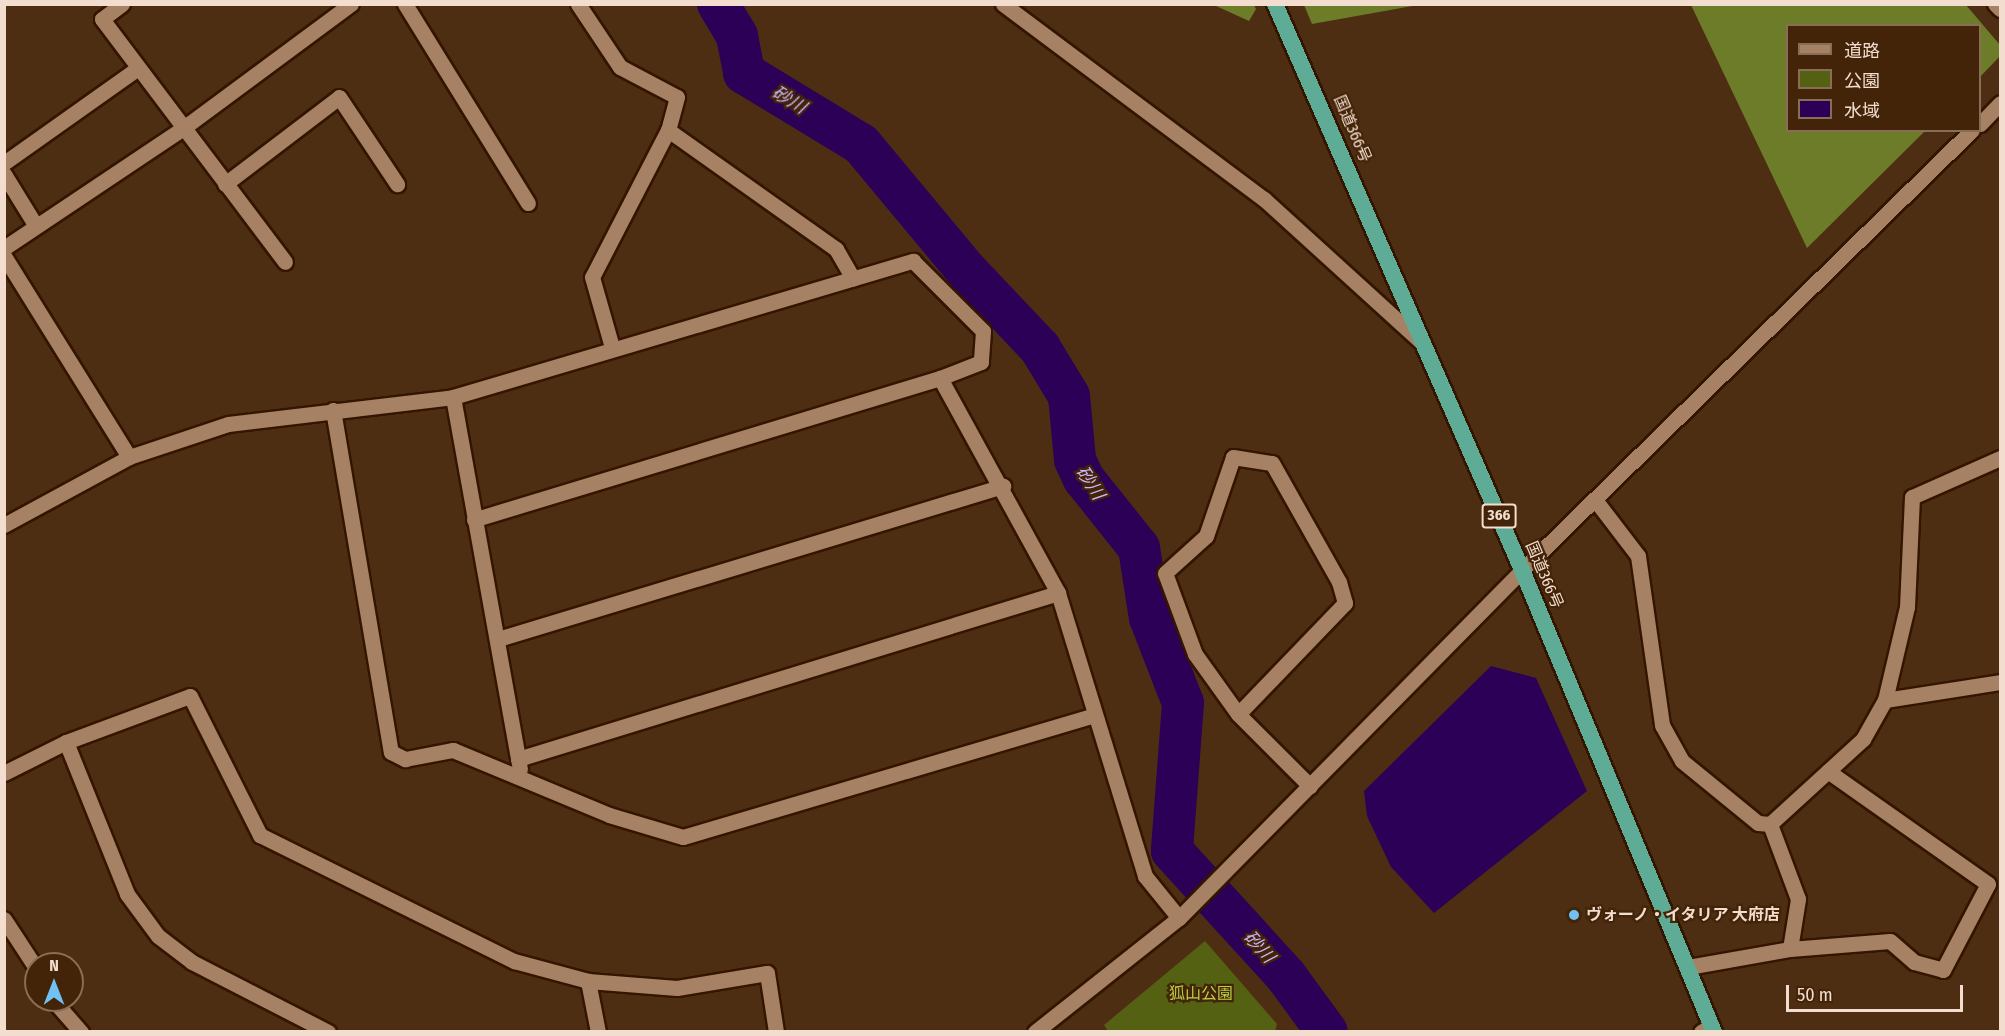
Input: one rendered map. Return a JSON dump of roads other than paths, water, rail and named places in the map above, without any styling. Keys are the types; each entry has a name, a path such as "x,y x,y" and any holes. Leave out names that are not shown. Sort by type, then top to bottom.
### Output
{"highway":[{"name":"国道366号","path":"1275,4 1324,107 1420,341 1522,570 1688,967 1709,1030"}],"street":[{"path":"122,4 102,19 182,129 285,262"},
{"path":"4,248 182,129 332,10 351,4"},
{"path":"405,4 528,203"},
{"path":"578,4 620,67 677,98 668,130 592,277 612,347"},
{"path":"1003,4 1264,199 1420,341"},
{"path":"1995,4 2001,9"},
{"path":"4,163 138,68"},
{"path":"225,184 339,98 397,184"},
{"path":"1981,123 2001,103"},
{"path":"668,130 836,249 853,278"},
{"path":"1035,1032 1184,912 1522,570 1596,501 1970,132"},
{"path":"4,174 36,226"},
{"path":"4,256 129,457"},
{"path":"4,525 129,457 228,424 453,397 612,347 913,261 983,331 981,362 940,378 474,520"},
{"path":"940,378 1003,486 1058,593 1145,876 1184,912"},
{"path":"453,397 522,780"},
{"path":"333,410 391,753 405,759 453,750 522,780 683,837 1094,715"},
{"path":"1238,714 1345,603 1339,582 1272,463 1233,457 1206,536 1165,573 1195,654 1238,714 1310,786"},
{"path":"1596,501 1638,556 1662,725 1682,761 1758,823 1770,824 1863,739 1885,700 1907,607 1912,497 2001,458"},
{"path":"498,639 1003,486"},
{"path":"518,759 1058,593"},
{"path":"1885,700 2001,681"},
{"path":"4,773 66,742 190,696 260,835 514,961 588,981 677,988 767,973 776,1032"},
{"path":"66,742 127,894 158,936 192,962 328,1032"},
{"path":"1688,967 1790,949 1890,941 1914,962 1943,970 1988,884 1828,771"},
{"path":"1770,824 1798,899 1790,949"},
{"path":"4,919 26,952"},
{"path":"588,981 598,1032"},
{"path":"64,1012 81,1032"}],"water":[{"path":"1491,666 1536,678 1587,791 1434,913 1391,867 1367,816 1364,791"}],"waterway":[{"name":"砂川","path":"718,4 737,36 744,73 861,144 967,271 1040,348 1069,396 1075,460 1084,479 1139,548 1150,618 1183,703 1172,851 1286,976 1327,1032"}],"place":[{"name":"ヴォーノ・イタリア 大府店","path":"1574,915"}],"park label":[{"name":"狐山公園","path":"1201,994"}]}
